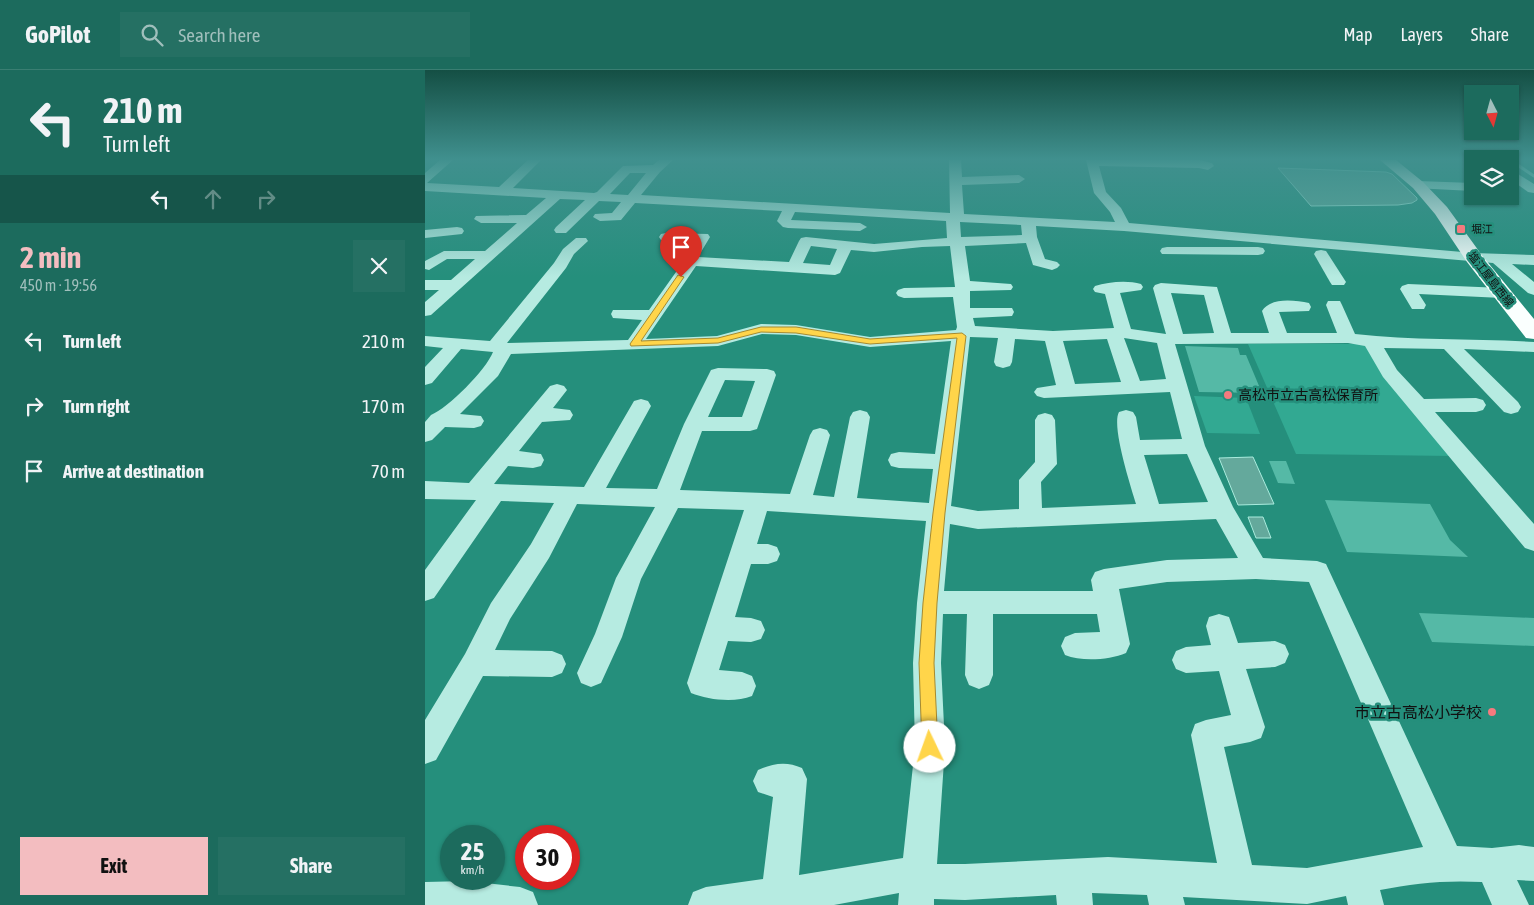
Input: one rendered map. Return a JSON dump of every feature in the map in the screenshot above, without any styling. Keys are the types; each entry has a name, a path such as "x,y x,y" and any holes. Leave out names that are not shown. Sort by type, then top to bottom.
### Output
{"main road":[{"name":"塩江屋島西線","path":"1430,199 1534,334"}],"street":[{"path":"478,203 486,199"},
{"path":"428,305 454,286 552,199"},
{"path":"561,230 596,199"},
{"path":"600,217 616,217 632,199"},
{"path":"650,199 788,207 955,227 1030,239"},
{"path":"793,199 788,207 784,221 788,224 872,227"},
{"path":"917,893 930,747 927,663 930,603 963,311 959,247 955,227 956,199"},
{"path":"1105,199 1115,211 1124,227"},
{"path":"481,218 530,219"},
{"path":"1028,221 1030,239 1032,240 1038,262 1052,265"},
{"path":"890,228 955,227 1028,221 1124,227 1242,246 1321,254 1412,256 1423,253"},
{"path":"794,268 806,241 874,248 922,243 955,227"},
{"path":"425,234 457,231"},
{"path":"634,344 677,282 686,260 703,237 665,236"},
{"path":"431,425 489,376 501,358 499,348 568,252 581,241"},
{"path":"686,260 835,270 846,245"},
{"path":"1242,246 1256,266"},
{"path":"1167,251 1228,259 1242,246 1423,253 1474,258 1534,260"},
{"path":"1321,254 1338,282"},
{"path":"427,273 444,255 489,255"},
{"path":"1497,259 1534,290"},
{"path":"427,273 472,270"},
{"path":"427,273 454,286"},
{"path":"654,287 700,278"},
{"path":"425,341 499,348 590,347 718,341 761,329 796,330 870,342 963,311 1005,287"},
{"path":"1133,388 1119,334 1117,310 1106,289 1135,287"},
{"path":"1224,339 1211,290 1161,288 1177,385 1194,446 1223,510 1256,568"},
{"path":"1419,305 1408,289 1502,293"},
{"path":"904,293 963,311 1007,334 1053,336 1119,334 1170,339 1348,338 1371,342 1534,347"},
{"path":"1334,305 1348,338"},
{"path":"1280,339 1270,312 1275,306 1303,307"},
{"path":"619,314 678,309"},
{"path":"963,311 1006,312"},
{"path":"1003,362 1007,334"},
{"path":"1053,336 1067,391"},
{"path":"1371,342 1391,373 1534,542"},
{"path":"425,379 457,343"},
{"path":"1449,344 1511,407"},
{"path":"1044,392 1177,385"},
{"path":"425,590 484,492 502,458 557,390"},
{"path":"1420,406 1477,405"},
{"path":"425,749 475,663 500,611 641,406"},
{"path":"537,415 563,416"},
{"path":"844,506 860,417"},
{"path":"1125,418 1131,448 1150,513"},
{"path":"1031,517 1030,480 1046,464 1045,420"},
{"path":"431,425 474,421"},
{"path":"591,673 608,637 629,578 668,499 694,424"},
{"path":"799,503 819,435"},
{"path":"1131,448 1194,446"},
{"path":"502,458 533,460"},
{"path":"899,460 945,462"},
{"path":"427,494 484,492 799,503 939,513 977,520 1223,510"},
{"path":"742,686 701,683 759,502"},
{"path":"742,554 769,554"},
{"path":"1075,646 1115,644 1104,580 1167,571 1256,568 1317,572 1447,863"},
{"path":"930,603 1108,602"},
{"path":"979,675 980,603"},
{"path":"1219,626 1250,727 1206,735 1238,882"},
{"path":"718,628 751,630"},
{"path":"1186,660 1275,654"},
{"path":"475,663 552,664"},
{"path":"769,781 791,779 779,896"},
{"path":"917,893 965,882 1074,891 1108,875 1164,891 1238,882 1362,891 1416,865 1447,863 1492,865 1519,862 1534,864"},
{"path":"1492,865 1511,905"},
{"path":"706,905 779,896 901,875 917,893"},
{"path":"425,900 467,899 520,905"}],"green space":[{"path":"1248,344 1366,344 1453,456 1296,454"},
{"path":"1194,396 1246,398 1260,434 1207,433"}],"water":[{"path":"1305,199 1417,199 1412,203 1398,205 1311,206"},
{"path":"1253,457 1274,504 1238,505 1219,458"},
{"path":"1248,517 1263,517 1271,538 1256,538"}],"building":[{"path":"1185,346 1238,348 1240,355 1246,355 1262,393 1199,392"},
{"path":"1269,461 1286,461 1295,484 1278,483"},
{"path":"1325,500 1430,504 1450,540 1468,557 1347,552"},
{"path":"1419,613 1534,618 1534,646 1432,642"}],"place":[{"name":"堀江","path":"1461,229"},
{"name":"高松市立古高松保育所","path":"1228,395"},
{"name":"市立古高松小学校","path":"1492,712"}],"route":[{"path":"681,277 634,344 718,341 761,329 796,330 870,342 962,336 960,338 939,513 930,603 927,663 930,747"}]}
